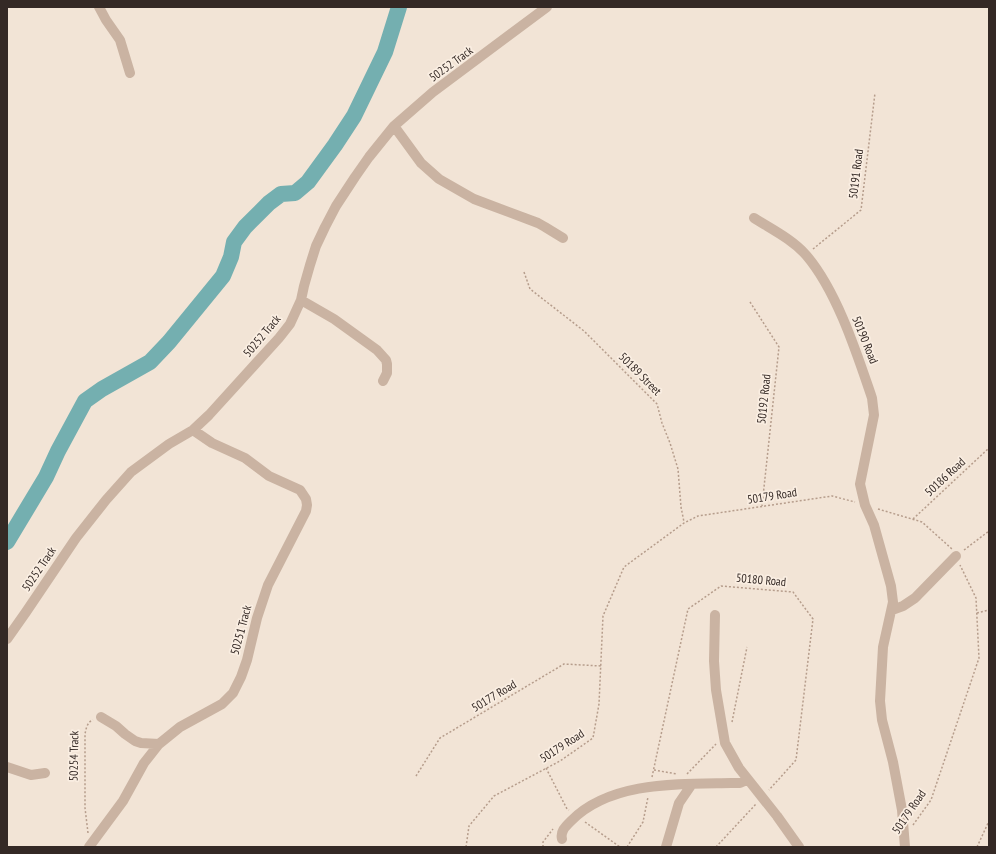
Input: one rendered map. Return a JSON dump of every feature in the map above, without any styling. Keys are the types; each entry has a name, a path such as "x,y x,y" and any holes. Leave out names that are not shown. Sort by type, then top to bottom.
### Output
{"street":[{"path":"99,7 120,40 130,74"},
{"name":"50252 Track","path":"7,638 76,538 106,500 131,472 164,448 193,430 209,415 290,324 301,300 312,259 325,227 336,206 369,157 394,126 433,92 547,7"},
{"path":"394,126 421,163 440,179 474,199 542,225 563,238"},
{"name":"50190 Road","path":"754,218 795,245 806,255 820,275 837,306 872,398 874,415 860,484 865,505 874,525 891,586 893,602 882,647 880,702 882,720 893,762 901,803 905,847"},
{"path":"301,300 334,319 377,350 386,360 387,364 387,373 383,381"},
{"name":"50251 Track","path":"89,847 123,800 144,763 159,744 180,727 222,704 233,693 247,660 257,618 268,585 306,511 307,505 304,494 300,490 269,476 244,458 212,443 193,430"},
{"path":"892,610 903,606 915,598 956,556"},
{"path":"715,615 714,661 716,690 723,737 731,756 747,780 762,797 799,847"},
{"path":"101,717 116,726 135,741 141,743 159,744"},
{"path":"7,767 31,775 45,773"},
{"path":"562,839 562,832 576,816 591,805 616,794 650,788 692,784 740,783 747,780"},
{"path":"666,847 679,803 692,784"}],"path":[{"name":"50191 Road","path":"806,255 861,210 875,93"},
{"name":"50189 Street","path":"524,272 530,289 584,331 656,404 678,469 681,507 684,523"},
{"name":"50192 Road","path":"750,302 778,348 762,506"},
{"name":"50186 Road","path":"912,519 989,448"},
{"name":"50179 Road","path":"466,847 469,826 494,796 560,761 593,738 599,704 603,616 624,567 684,523 698,516 832,496 922,522 951,548 976,598 979,658 931,800 905,836"},
{"path":"956,556 989,531"},
{"name":"50180 Road","path":"627,847 643,822 688,609 721,586 793,592 813,620 796,760 716,847"},
{"path":"977,613 989,610"},
{"name":"50177 Road","path":"416,776 440,738 564,664 601,666"},
{"name":"50254 Track","path":"89,847 85,808 85,734 90,721 101,717"},
{"path":"976,847 989,821"}],"waterway":[{"path":"7,542 46,477 85,401 102,389 150,362 169,342 223,276 231,257 234,242 245,227 269,203 281,194 295,193 308,182 354,116 385,52 399,7"}]}
